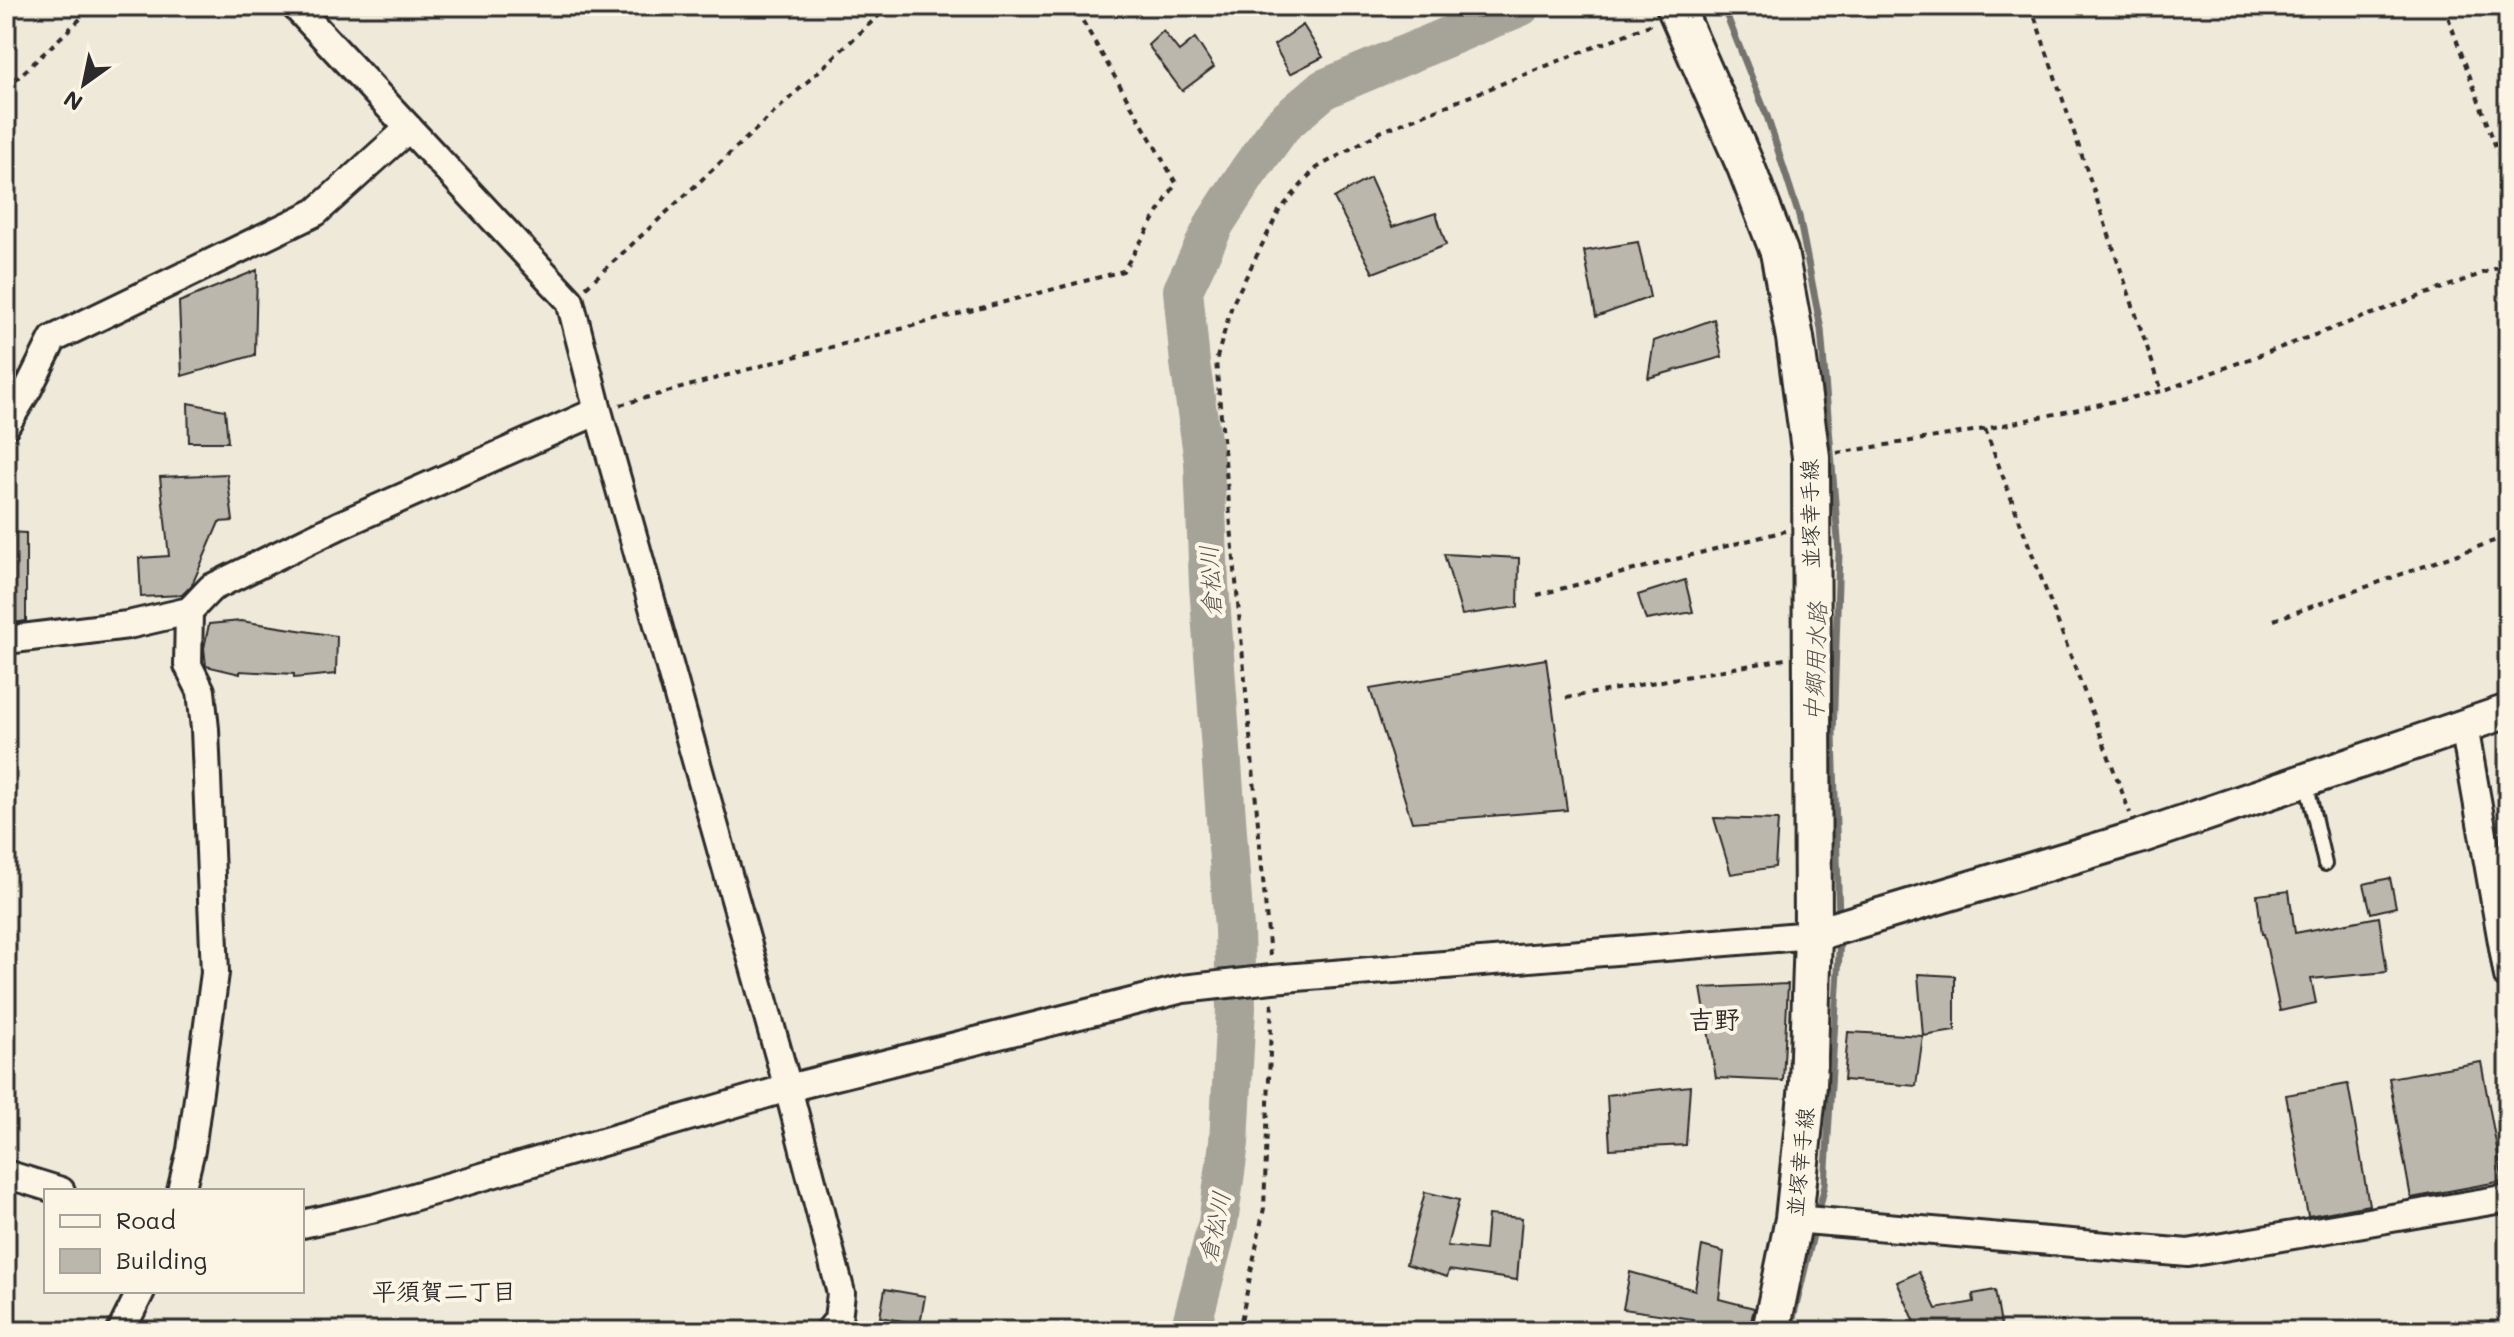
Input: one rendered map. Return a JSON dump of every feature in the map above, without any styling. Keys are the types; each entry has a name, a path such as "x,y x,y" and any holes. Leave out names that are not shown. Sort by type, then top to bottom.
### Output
{"main road":[{"name":"並塚幸手線","path":"1665,14 1746,167 1779,252 1795,338 1811,457 1813,935 1808,1085 1794,1219 1771,1331"}],"street":[{"path":"295,6 570,301 788,1088 841,1293 838,1320 829,1331"},
{"path":"6,425 17,384 53,339 316,212 409,128"},
{"path":"6,640 128,625 189,611 211,588 325,532 598,411"},
{"path":"181,1189 191,1150 215,973 205,729 201,691 188,665 189,611"},
{"path":"304,1224 375,1208 788,1088 1183,989 1267,979 1813,935 2139,837 2508,711"},
{"path":"2464,726 2508,976"},
{"path":"6,1174 55,1189"},
{"path":"1794,1219 2188,1253 2508,1198"},
{"path":"121,1331 140,1293"}],"lane":[{"path":"2306,780 2325,864"}],"path":[{"path":"6,89 94,6"},
{"path":"570,301 889,6"},
{"path":"598,411 1123,271 1176,183 1074,6"},
{"path":"2031,6 2162,391"},
{"path":"2444,6 2508,180"},
{"path":"1239,1331 1264,1208 1267,979 1216,361 1232,305 1279,211 1315,169 1380,132 1665,14"},
{"path":"1811,457 1985,429 2162,391 2508,264"},
{"path":"1985,429 2139,837"},
{"path":"1537,595 1811,525"},
{"path":"2274,620 2508,536"},
{"path":"1566,698 1811,654"}],"building":[{"path":"1303,25 1323,57 1290,74 1274,45"},
{"path":"1163,31 1179,51 1195,38 1214,67 1182,91 1148,45"},
{"path":"1370,178 1392,227 1436,213 1446,245 1373,273 1334,198"},
{"path":"1638,242 1650,297 1596,317 1584,251"},
{"path":"257,270 255,355 182,376 179,302"},
{"path":"1714,319 1722,357 1648,378 1654,341"},
{"path":"188,403 225,410 228,442 189,442"},
{"path":"227,474 233,521 219,522 192,585 182,595 141,597 139,558 169,556 160,477"},
{"path":"6,532 26,533 26,621 6,624"},
{"path":"1444,554 1519,558 1518,607 1462,615"},
{"path":"1685,580 1693,612 1646,620 1638,595"},
{"path":"241,621 337,636 336,674 294,678 294,674 240,671 240,674 206,666 204,648 209,624"},
{"path":"1546,659 1567,810 1412,822 1370,689"},
{"path":"1714,818 1778,820 1775,867 1731,874"},
{"path":"2390,878 2396,907 2371,913 2364,884"},
{"path":"2289,891 2295,933 2379,917 2387,972 2311,979 2316,1003 2280,1011 2262,934 2257,895"},
{"path":"1918,974 1955,976 1955,1031 1923,1036"},
{"path":"1788,984 1783,1081 1716,1078 1701,988"},
{"path":"1848,1032 1923,1036 1916,1086 1844,1080"},
{"path":"2481,1062 2503,1181 2411,1198 2389,1078"},
{"path":"2348,1084 2369,1205 2308,1216 2286,1095"},
{"path":"1690,1086 1686,1145 1610,1149 1607,1095"},
{"path":"1425,1192 1459,1200 1447,1246 1485,1250 1488,1215 1522,1218 1517,1280 1449,1270 1447,1277 1406,1264"},
{"path":"1702,1246 1724,1252 1719,1299 1754,1308 1749,1331 1690,1331 1693,1319 1623,1309 1630,1272 1695,1290"},
{"path":"1919,1272 1936,1309 1974,1302 1973,1294 1995,1290 2002,1331 1919,1331 1897,1282"},
{"path":"885,1289 925,1296 920,1324 880,1317"}],"waterway":[{"name":"倉松川","path":"1190,1331 1218,1223 1229,1143 1236,1008 1234,929 1209,585 1204,461 1183,290 1215,223 1248,172 1282,125 1324,89 1521,6"},
{"name":"中郷用水路","path":"1723,6 1767,116 1799,216 1821,329 1839,552 1833,736 1839,917"},
{"name":"中郷用水路","path":"1790,1331 1825,1185 1840,938"}],"district":[{"name":"吉野","path":"1714,1020"},
{"name":"平須賀二丁目","path":"444,1292"}]}
